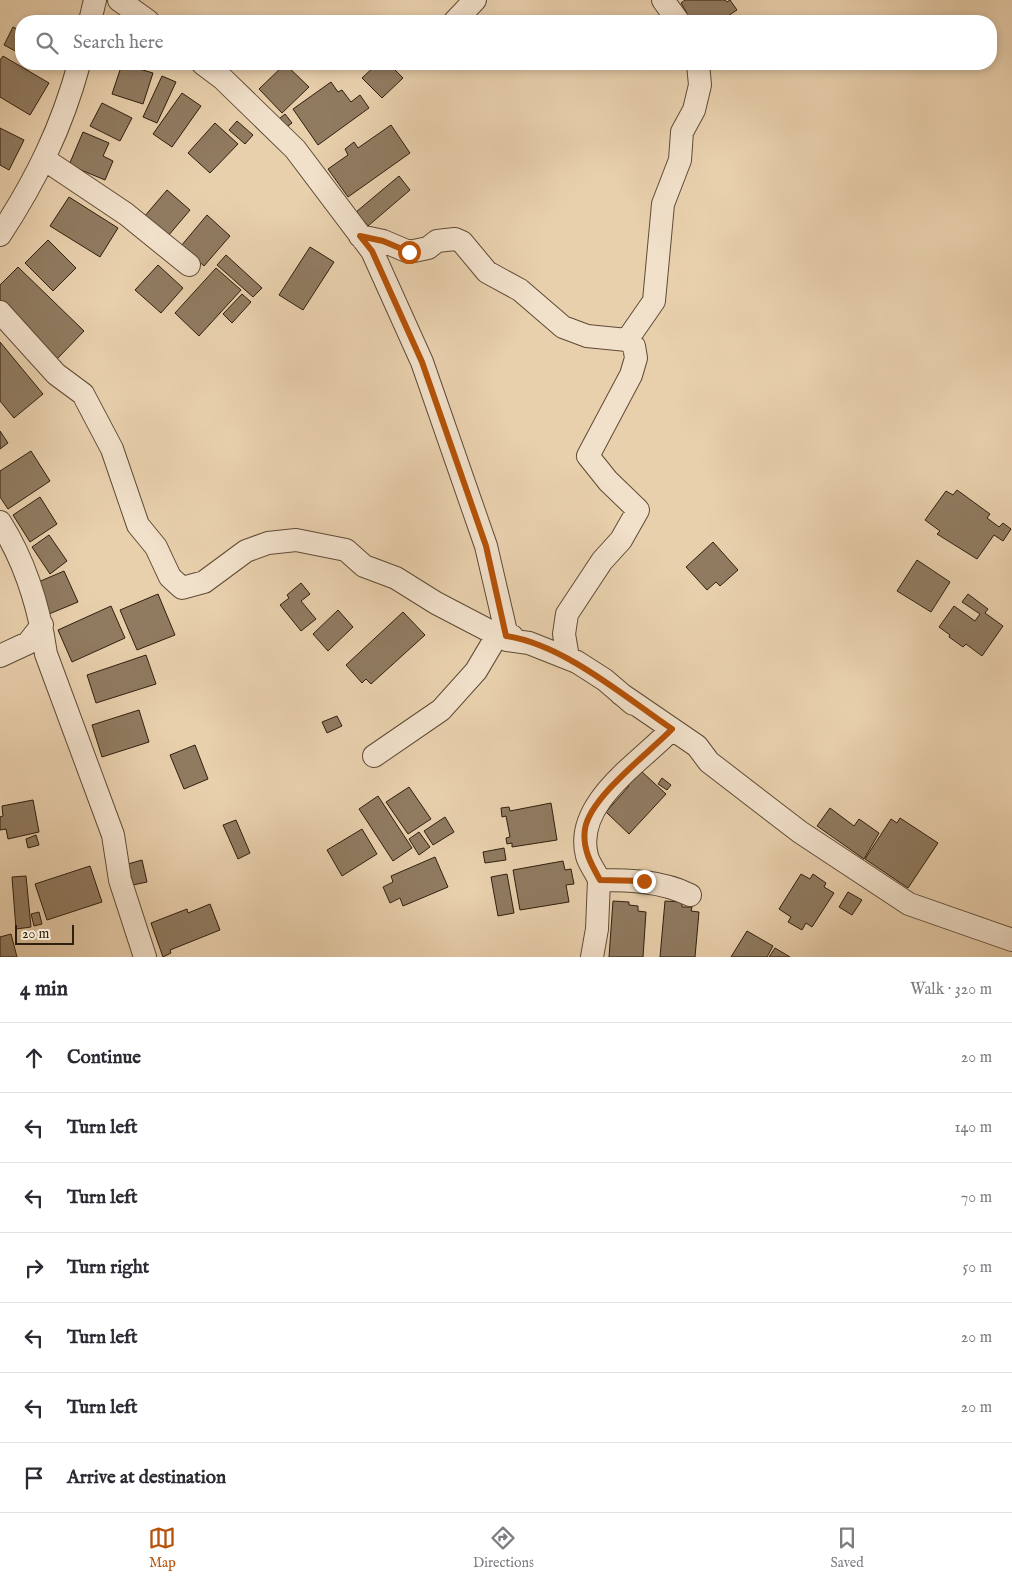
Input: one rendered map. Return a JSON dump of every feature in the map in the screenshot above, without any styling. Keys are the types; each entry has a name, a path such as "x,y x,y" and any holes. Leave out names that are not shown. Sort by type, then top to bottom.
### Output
{"street":[{"path":"91,15 95,0"},
{"path":"119,0 140,15"},
{"path":"460,15 474,0"},
{"path":"663,0 674,15"},
{"path":"0,235 44,159 67,107 77,70"},
{"path":"211,70 223,79 295,149 372,251 422,362 486,546 506,636"},
{"path":"627,340 654,301 663,204 680,160 682,132 694,110 700,85 699,70"},
{"path":"44,159 126,214 189,265"},
{"path":"360,236 383,241 409,252 428,248 437,242 455,239 462,242 488,272 520,290 563,327 587,336 627,340 634,346 636,358 631,375 588,456 593,466 638,510 621,540 602,561 567,614 564,634 568,658"},
{"path":"0,312 56,374 83,394 112,449 138,525 156,547 170,577 182,588 204,582 246,551 268,542 296,540 346,550 364,566 396,578 507,640 529,644 568,658 697,746 709,762 800,832 909,904 1012,940"},
{"path":"0,522 16,546 30,583 42,625 46,654 113,835 120,880 146,957"},
{"path":"0,656 28,643 42,625"},
{"path":"374,756 441,710 476,671 495,639 506,636 522,638 568,658 605,680 633,704"},
{"path":"592,957 597,929 600,880 587,856 585,829 598,802 626,772 672,729"},
{"path":"600,880 644,881 678,889 690,895"}],"building":[{"path":"685,0 725,0 727,2 730,0 737,10 729,15 684,15 687,13 681,3"},
{"path":"13,27 15,28 15,51 4,45"},
{"path":"3,56 15,63 15,70 27,70 49,83 30,115 0,97 0,60"},
{"path":"120,70 143,70 153,73 143,104 112,94"},
{"path":"279,70 291,70 309,87 282,113 259,89"},
{"path":"371,70 395,70 403,78 382,98 362,78"},
{"path":"162,76 176,82 157,123 143,117"},
{"path":"331,82 338,92 342,90 351,102 360,95 369,108 318,145 293,109"},
{"path":"182,93 201,106 172,147 153,134"},
{"path":"102,103 132,118 120,141 90,126"},
{"path":"285,114 292,123 281,131 274,123"},
{"path":"237,121 253,135 245,144 229,130"},
{"path":"215,123 238,144 210,173 188,153"},
{"path":"391,125 410,153 348,197 328,169 348,155 345,149 354,142 358,148"},
{"path":"0,128 24,140 9,170 0,165"},
{"path":"83,132 109,143 103,156 113,161 105,180 69,165"},
{"path":"399,176 410,190 368,226 356,212"},
{"path":"167,190 190,210 168,236 144,217"},
{"path":"69,197 118,228 100,257 50,226"},
{"path":"207,215 230,236 204,266 181,246"},
{"path":"48,240 76,268 53,291 25,263"},
{"path":"310,247 334,262 303,310 279,295"},
{"path":"226,255 262,288 253,297 217,265"},
{"path":"158,265 183,288 161,313 135,290"},
{"path":"18,267 84,331 57,359 0,303 0,285"},
{"path":"216,268 241,290 199,336 175,313"},
{"path":"242,294 251,302 232,323 223,314"},
{"path":"0,342 43,394 14,418 0,401"},
{"path":"0,431 8,443 0,449"},
{"path":"31,451 50,481 8,509 0,497 0,471"},
{"path":"957,490 990,514 987,518 999,527 1003,523 1011,529 1003,541 994,535 977,559 937,534 940,531 925,520 946,491 953,495"},
{"path":"40,497 57,524 30,542 13,515"},
{"path":"49,535 67,561 50,574 32,547"},
{"path":"713,542 738,570 720,586 716,582 707,590 686,567"},
{"path":"917,560 950,582 931,612 897,591"},
{"path":"64,571 78,602 49,614 36,583"},
{"path":"301,583 310,594 301,601 316,619 301,631 280,605 289,598 287,595"},
{"path":"158,594 175,635 137,650 120,610"},
{"path":"968,594 988,609 985,613 1003,626 982,656 966,644 963,647 939,627 954,606 975,621 980,614 962,602"},
{"path":"111,606 125,638 72,662 58,630"},
{"path":"338,610 353,627 328,651 313,634"},
{"path":"403,612 425,635 371,684 366,679 362,683 346,665"},
{"path":"146,655 156,684 96,703 87,675"},
{"path":"139,710 149,742 102,757 92,725"},
{"path":"337,716 342,726 327,733 322,722"},
{"path":"195,745 208,779 184,789 170,755"},
{"path":"641,771 666,794 629,834 606,812 629,786 624,781"},
{"path":"662,778 671,785 667,790 658,784"},
{"path":"409,787 431,819 408,834 386,802"},
{"path":"378,796 412,848 393,861 359,809"},
{"path":"33,800 39,832 8,839 6,829 0,830 0,817 3,816 2,806"},
{"path":"551,803 557,840 512,847 512,843 507,844 506,838 510,837 506,816 502,817 501,808 509,807 510,811"},
{"path":"830,808 854,826 859,819 879,833 864,859 817,826"},
{"path":"445,817 454,832 433,845 424,831"},
{"path":"900,818 938,843 908,888 865,859 891,819 897,823"},
{"path":"236,820 250,853 238,859 223,825"},
{"path":"362,829 377,854 342,876 327,850"},
{"path":"419,832 430,847 419,855 409,839"},
{"path":"36,835 39,845 28,848 26,839"},
{"path":"504,848 506,860 485,863 483,852"},
{"path":"435,857 448,887 403,906 400,898 390,903 383,887 393,882 391,876"},
{"path":"142,860 147,882 133,885 128,864"},
{"path":"563,861 565,870 571,869 574,884 566,885 569,902 520,910 513,870"},
{"path":"90,866 102,902 47,920 35,884"},
{"path":"507,874 514,913 498,916 491,877"},
{"path":"801,874 810,879 813,874 826,883 824,887 834,893 812,927 806,923 802,930 788,922 791,917 779,909"},
{"path":"26,876 31,927 16,929 12,877"},
{"path":"848,892 862,900 852,915 839,907"},
{"path":"613,901 629,902 629,905 638,906 638,911 646,912 643,957 609,957"},
{"path":"665,901 682,902 682,907 692,907 691,911 699,912 695,957 660,957"},
{"path":"210,904 220,930 170,950 171,953 163,957 151,923 187,909 188,913"},
{"path":"39,912 42,924 34,926 31,914"},
{"path":"747,931 773,946 767,957 731,957"},
{"path":"11,934 17,957 0,957 0,937"},
{"path":"775,948 790,957 769,957"}],"route":[{"path":"409,252 398,249 383,241 360,236 372,251 422,362 486,546 506,636 522,638 568,658 672,729 626,772 598,802 585,829 587,856 600,880 644,881"}]}
